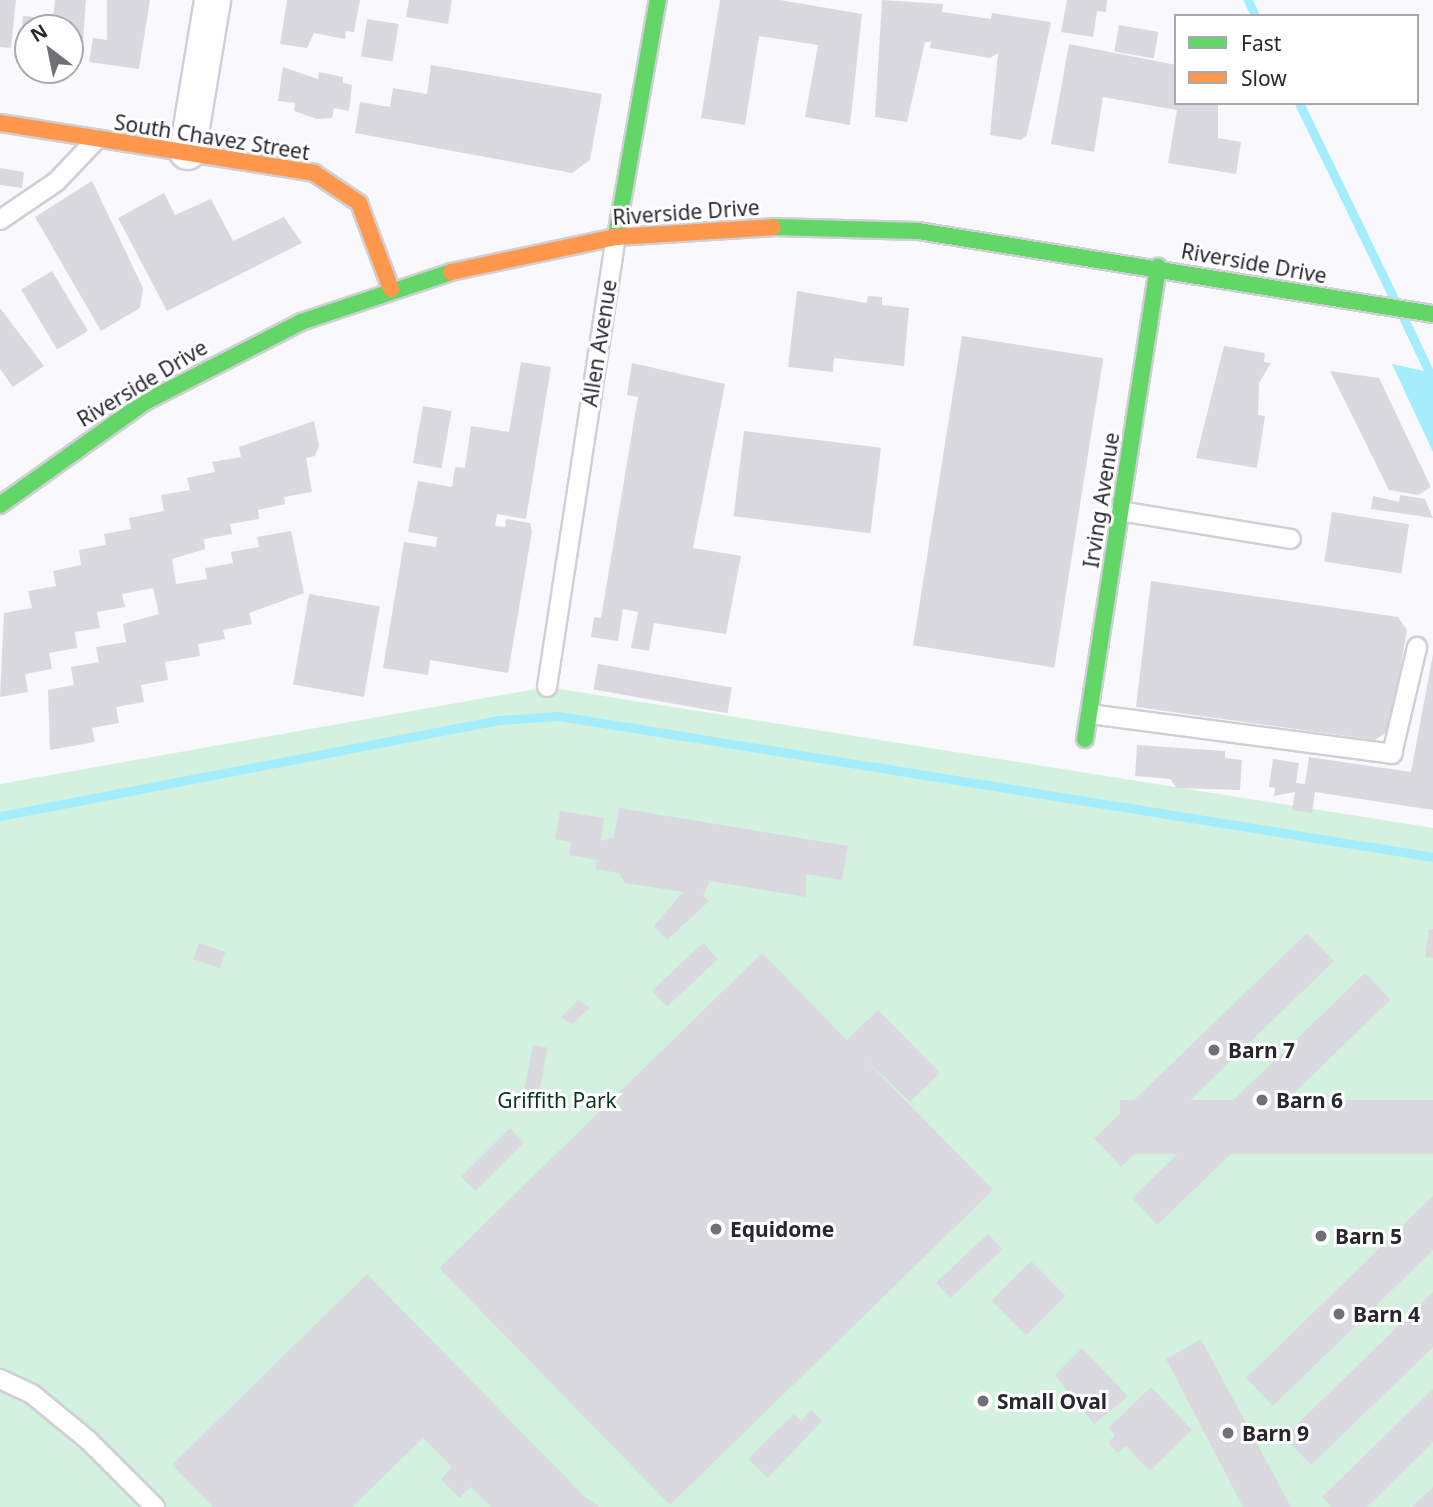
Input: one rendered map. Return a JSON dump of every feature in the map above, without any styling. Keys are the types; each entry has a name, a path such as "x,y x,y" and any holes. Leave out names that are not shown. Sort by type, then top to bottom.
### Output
{"main road":[{"name":"Allen Avenue","path":"616,237 658,0"},
{"name":"South Chavez Street","path":"0,123 314,173 342,187 370,223 391,289"},
{"name":"Riverside Drive","path":"0,505 76,448 206,368 301,322 391,289 520,254 616,237 846,226 918,231 1158,267 1433,314"},
{"name":"Irving Avenue","path":"1086,740 1158,267"}],"street":[{"path":"187,151 212,0"}],"lane":[{"path":"0,220 57,182 97,140"},
{"name":"Allen Avenue","path":"547,687 616,237"},
{"path":"1120,511 1291,539"},
{"path":"1090,714 1392,754 1418,647"},
{"path":"0,1379 32,1394 88,1440 155,1507"}],"green space":[{"name":"Griffith Park","path":"547,687 1433,828 1433,1507 0,1507 0,784"}],"water":[{"path":"1392,364 1433,373 1433,452"}],"building":[{"path":"0,0 16,0 11,48 0,47"},
{"path":"55,0 86,0 84,26 84,14 54,14"},
{"path":"107,0 150,0 139,69 89,62 93,38 107,40"},
{"path":"287,0 360,0 354,32 346,31 345,39 314,33 307,48 280,44"},
{"path":"409,0 452,0 448,24 406,17"},
{"path":"720,0 780,0 862,14 850,125 805,117 818,45 759,36 745,125 701,118"},
{"path":"882,0 943,4 942,12 991,19 992,13 1051,22 1027,135 1021,140 990,135 998,53 990,58 930,48 931,42 925,42 907,122 875,117"},
{"path":"1067,0 1107,0 1106,12 1097,11 1093,37 1061,32"},
{"path":"367,19 399,24 393,62 361,57"},
{"path":"1119,25 1158,32 1154,59 1114,52"},
{"path":"1069,44 1174,65 1174,105 1218,105 1218,138 1241,142 1236,174 1168,163 1177,110 1103,97 1094,152 1051,144"},
{"path":"431,65 602,94 590,160 572,173 355,133 360,102 390,107 393,88 427,94"},
{"path":"283,67 318,79 319,72 343,77 343,83 352,85 349,111 334,108 332,118 317,119 294,111 295,103 278,101"},
{"path":"0,168 24,172 22,188 0,185"},
{"path":"92,181 143,288 140,308 101,331 35,217"},
{"path":"164,193 175,215 211,199 233,241 284,217 302,243 167,311 118,218"},
{"path":"52,271 88,331 57,350 21,290"},
{"path":"797,291 867,303 868,296 882,297 882,305 909,308 904,366 834,358 833,372 788,367"},
{"path":"0,308 44,366 13,387 0,369"},
{"path":"962,336 1103,358 1054,668 913,645"},
{"path":"1224,346 1265,353 1264,362 1271,363 1259,383 1258,415 1265,416 1257,468 1196,458"},
{"path":"521,362 551,367 526,519 497,514 495,526 505,527 506,519 530,523 532,531 508,673 430,660 428,675 383,668 404,542 436,547 437,537 408,532 418,481 452,487 455,467 465,468 471,426 509,432"},
{"path":"632,363 725,384 693,548 741,556 726,634 654,623 649,651 631,648 638,612 623,609 618,641 591,637 594,617 601,618 638,397 627,395"},
{"path":"1330,371 1379,378 1431,487 1418,495 1389,490"},
{"path":"423,406 452,411 441,468 413,463"},
{"path":"314,421 319,446 315,456 306,458 312,492 284,497 285,504 258,510 259,519 230,524 232,534 204,539 205,549 172,559 176,584 207,579 205,568 233,563 231,552 259,547 257,537 291,531 304,593 249,613 252,624 223,630 225,639 198,644 200,656 165,662 168,680 141,685 144,702 116,707 119,723 92,728 95,742 50,750 48,690 74,685 71,667 99,662 96,647 126,642 123,624 159,614 153,588 122,594 125,607 97,612 100,628 75,632 77,648 49,653 52,669 25,674 28,692 0,697 4,613 32,608 28,591 56,586 53,571 81,565 79,550 106,545 104,534 131,529 129,518 164,511 161,495 190,490 187,478 215,472 212,462 241,457 239,447"},
{"path":"744,431 881,448 870,533 734,516"},
{"path":"1400,495 1425,499 1433,518 1371,509 1373,496 1399,502"},
{"path":"1332,512 1409,524 1401,574 1324,561"},
{"path":"1151,581 1398,617 1407,630 1390,730 1375,740 1136,707"},
{"path":"309,594 380,607 364,697 293,685"},
{"path":"1433,654 1433,810 1315,792 1312,813 1292,810 1295,792 1274,796 1275,788 1269,787 1273,759 1299,763 1296,783 1305,784 1309,757 1411,772"},
{"path":"598,664 732,688 727,713 593,690"},
{"path":"1137,745 1225,751 1225,758 1242,760 1240,790 1177,788 1170,779 1135,776"},
{"path":"619,808 848,846 842,880 806,874 806,897 710,881 703,895 709,901 667,940 654,926 683,892 625,883 619,873 595,869 597,860 569,855 571,842 555,839 560,811 604,818 601,841 614,837"},
{"path":"1429,929 1433,929 1433,958 1425,957"},
{"name":"Barn 7","path":"1307,933 1334,961 1121,1167 1094,1139"},
{"path":"199,943 225,952 220,968 193,959"},
{"path":"703,943 718,959 667,1007 652,991"},
{"name":"Equidome","path":"762,953 847,1040 878,1010 940,1073 910,1102 860,1054 993,1190 670,1505 439,1268"},
{"name":"Barn 6","path":"1365,973 1391,1000 1158,1225 1132,1198"},
{"path":"578,1000 590,1008 572,1024 561,1017"},
{"path":"533,1045 548,1048 536,1108 521,1105"},
{"path":"1120,1100 1433,1100 1433,1154 1120,1154"},
{"path":"510,1128 524,1142 475,1191 461,1177"},
{"name":"Barn 4","path":"1433,1196 1433,1250 1273,1406 1246,1378"},
{"path":"988,1234 1002,1249 950,1298 936,1282"},
{"path":"1031,1261 1066,1296 1026,1335 991,1301"},
{"path":"367,1274 585,1497 600,1507 491,1507 471,1487 459,1498 441,1479 452,1467 423,1438 352,1507 213,1507 172,1465"},
{"path":"1433,1292 1433,1347 1311,1465 1284,1437"},
{"name":"Barn 9","path":"1201,1339 1291,1507 1243,1507 1166,1359"},
{"path":"1082,1348 1128,1396 1094,1424 1055,1375"},
{"path":"1151,1387 1192,1430 1150,1471 1126,1446 1118,1453 1108,1442 1115,1435 1108,1428"},
{"path":"1433,1389 1433,1442 1367,1507 1331,1507 1322,1497"},
{"path":"811,1410 822,1421 768,1478 748,1459 794,1414 801,1421"},
{"path":"1433,1487 1433,1507 1412,1507"}],"waterway":[{"path":"1248,0 1254,14"},
{"path":"1300,105 1393,297"},
{"path":"1404,319 1433,380"},
{"path":"0,816 499,720 559,716 1433,857"}],"traffic: fast":[{"path":"616,237 658,0"},
{"path":"773,227 918,231 1433,314"},
{"path":"1085,739 1158,267"},
{"path":"0,505 145,402 301,322 451,272"}],"traffic: slow":[{"path":"0,123 314,173 359,203 391,289"},
{"path":"451,272 616,237 773,227"}],"place":[{"name":"Barn 7","path":"1214,1050"},
{"name":"Barn 6","path":"1262,1100"},
{"name":"Equidome","path":"716,1229"},
{"name":"Barn 5","path":"1321,1236"},
{"name":"Barn 4","path":"1339,1314"},
{"name":"Small Oval","path":"983,1401"},
{"name":"Barn 9","path":"1228,1433"}]}
